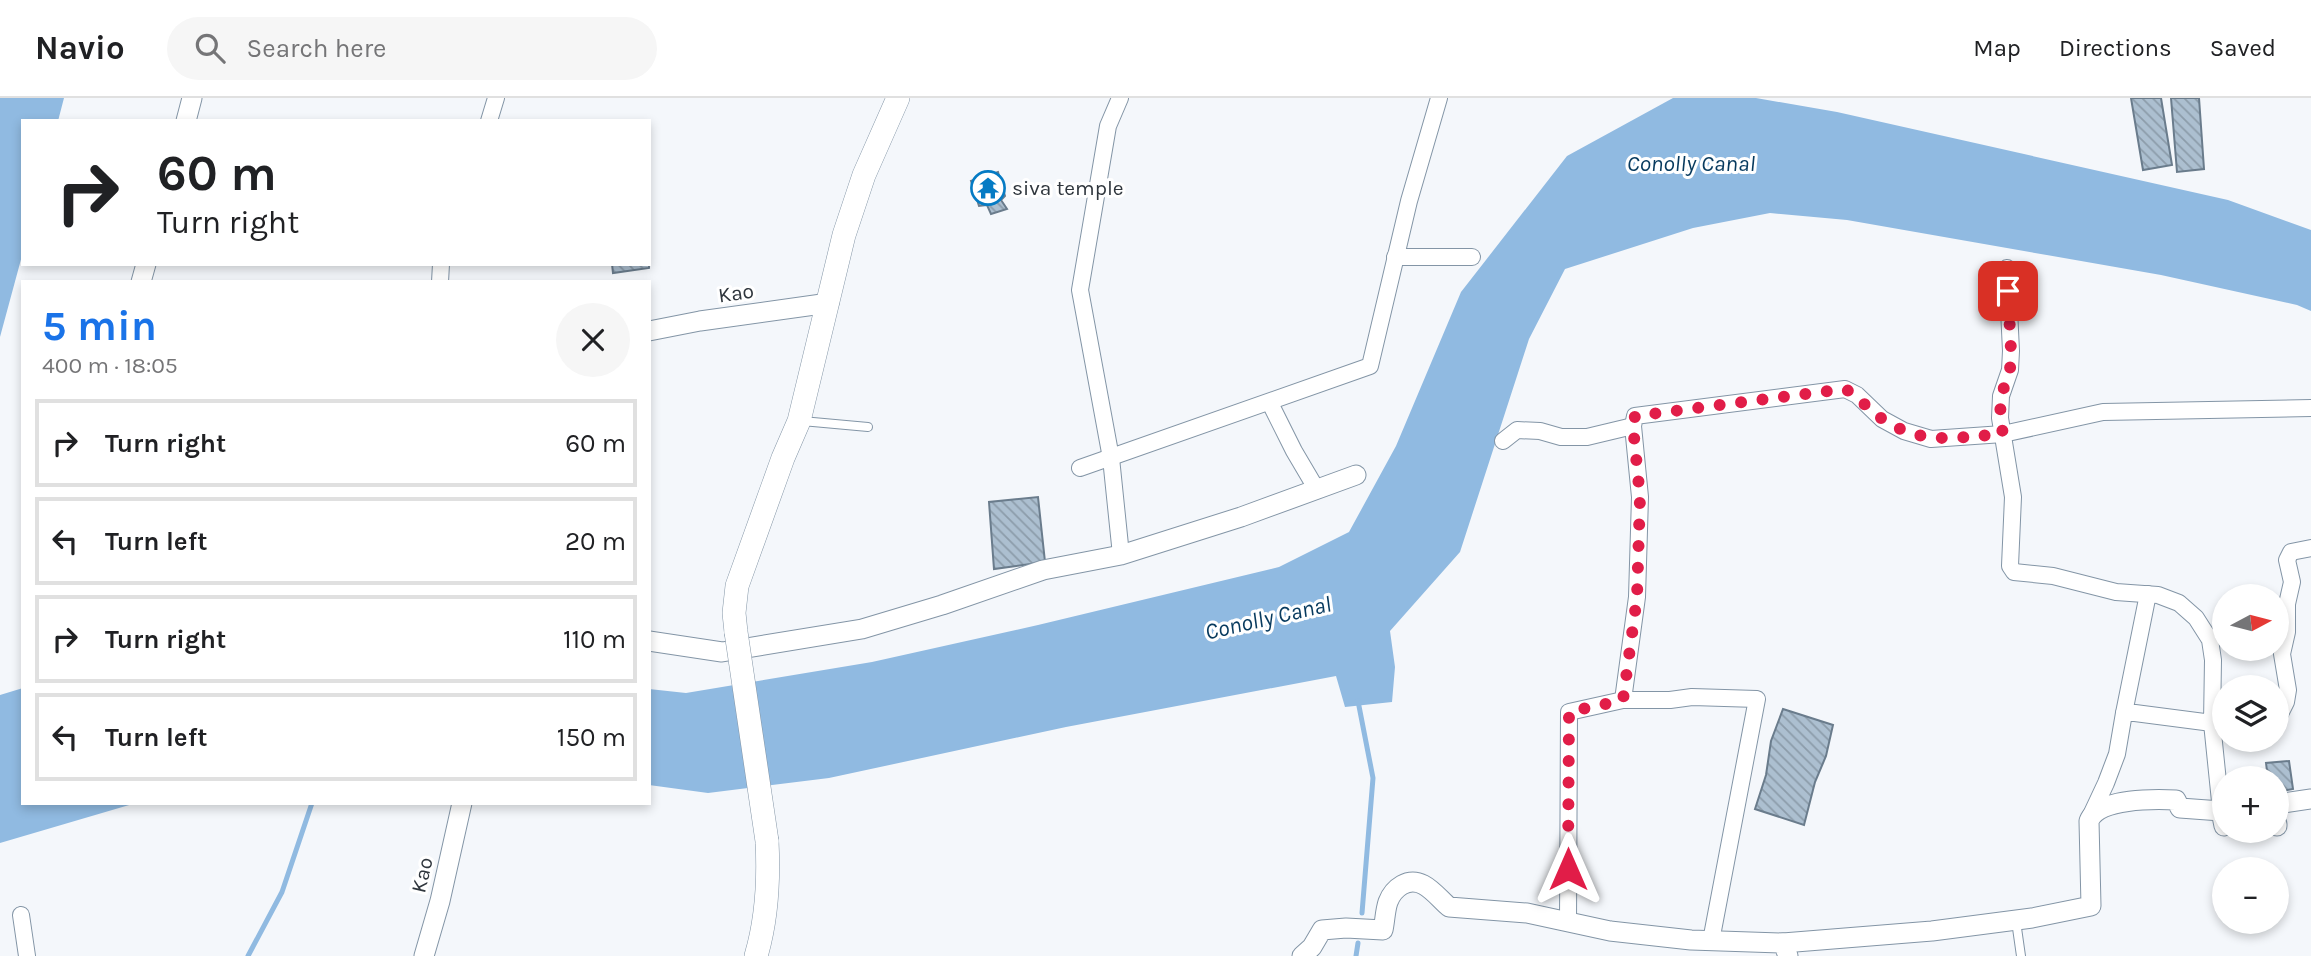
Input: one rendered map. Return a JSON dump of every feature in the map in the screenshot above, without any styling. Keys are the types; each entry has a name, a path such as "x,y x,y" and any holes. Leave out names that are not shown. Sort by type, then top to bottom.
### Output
{"main road":[{"path":"756,956 762,936 769,871 767,841 736,632 734,613 737,586 799,421 844,235 863,175 898,98"}],"street":[{"path":"187,119 192,98"},
{"path":"490,119 496,98"},
{"path":"1120,98 1108,126 1080,289 1111,458 1121,555"},
{"path":"1080,468 1370,366 1409,201 1439,98"},
{"path":"1395,257 1472,257"},
{"path":"2007,268 2011,351 2010,370 2001,396 2000,418 2013,497 2010,566 2014,572 2053,576 2116,592 2158,595 2179,603 2196,618 2210,640 2214,675"},
{"name":"Kao","path":"651,331 699,321 829,303"},
{"path":"1623,700 1637,597 1640,497 1633,426 1635,416 1845,389 1857,395 1882,419 1905,431 1931,439 2003,434 2103,412 2311,408"},
{"path":"1270,402 1294,452 1317,490"},
{"path":"1503,441 1517,430 1540,431 1561,438 1587,436 1633,426"},
{"path":"651,641 722,652 862,629 1043,570 1121,555 1241,517 1356,475"},
{"path":"2286,675 2282,654 2292,582 2287,560 2291,552 2311,548"},
{"path":"1302,956 1322,930 1383,930 1392,892 1406,882 1422,883 1449,907 1527,913 1610,931 1786,949 2016,920 2091,906 2089,821 2117,754 2148,594"},
{"path":"1568,922 1569,712 1623,700 1692,697 1757,699 1711,941"},
{"path":"2124,713 2212,724"},
{"path":"2091,815 2099,808 2113,804 2159,799 2176,800 2180,808 2212,815"},
{"path":"2289,802 2311,799"},
{"name":"Kao","path":"424,956 440,901 462,805"},
{"path":"21,915 27,956"}],"lane":[{"path":"799,421 868,427"},
{"path":"2016,920 2021,956"}],"water":[{"path":"0,98 64,98 59,119 21,119 21,259 0,337"},
{"name":"Conolly Canal","path":"1673,98 1756,98 1837,112 2228,200 2311,230 2311,311 2297,305 2161,275 1847,220 1770,213 1693,228 1565,269 1529,339 1460,552 1390,631 1395,667 1392,702 1345,707 1336,676 1066,727 829,778 708,793 651,785 651,689 686,693 872,662 1038,625 1279,567 1349,532 1396,446 1461,292 1567,156"},
{"path":"21,689 21,805 129,805 0,843 0,695"}],"building":[{"path":"2131,98 2161,98 2172,165 2143,170"},
{"path":"2171,98 2199,98 2204,169 2177,172"},
{"name":"siva temple","path":"998,172 1005,196 1001,200 1007,209 991,214 987,205 979,206 971,181"},
{"path":"612,266 649,266 649,268 613,273"},
{"path":"1038,497 1045,562 994,569 989,502"},
{"path":"1783,709 1833,725 1804,825 1755,809 1766,775 1771,741"},
{"path":"2289,761 2293,789 2289,790 2289,766 2266,766 2266,763"}],"waterway":[{"path":"1358,701 1373,778 1362,913"},
{"path":"248,956 282,892 311,805"},
{"path":"1356,956 1358,943"}],"place":[{"name":"siva temple","path":"988,188"}],"route":[{"path":"1568,869 1569,712 1623,700 1637,597 1640,497 1633,426 1635,416 1845,389 1857,395 1882,419 1905,431 1931,439 2003,434 2000,418 2001,396 2010,370 2011,351 2008,291"}]}
